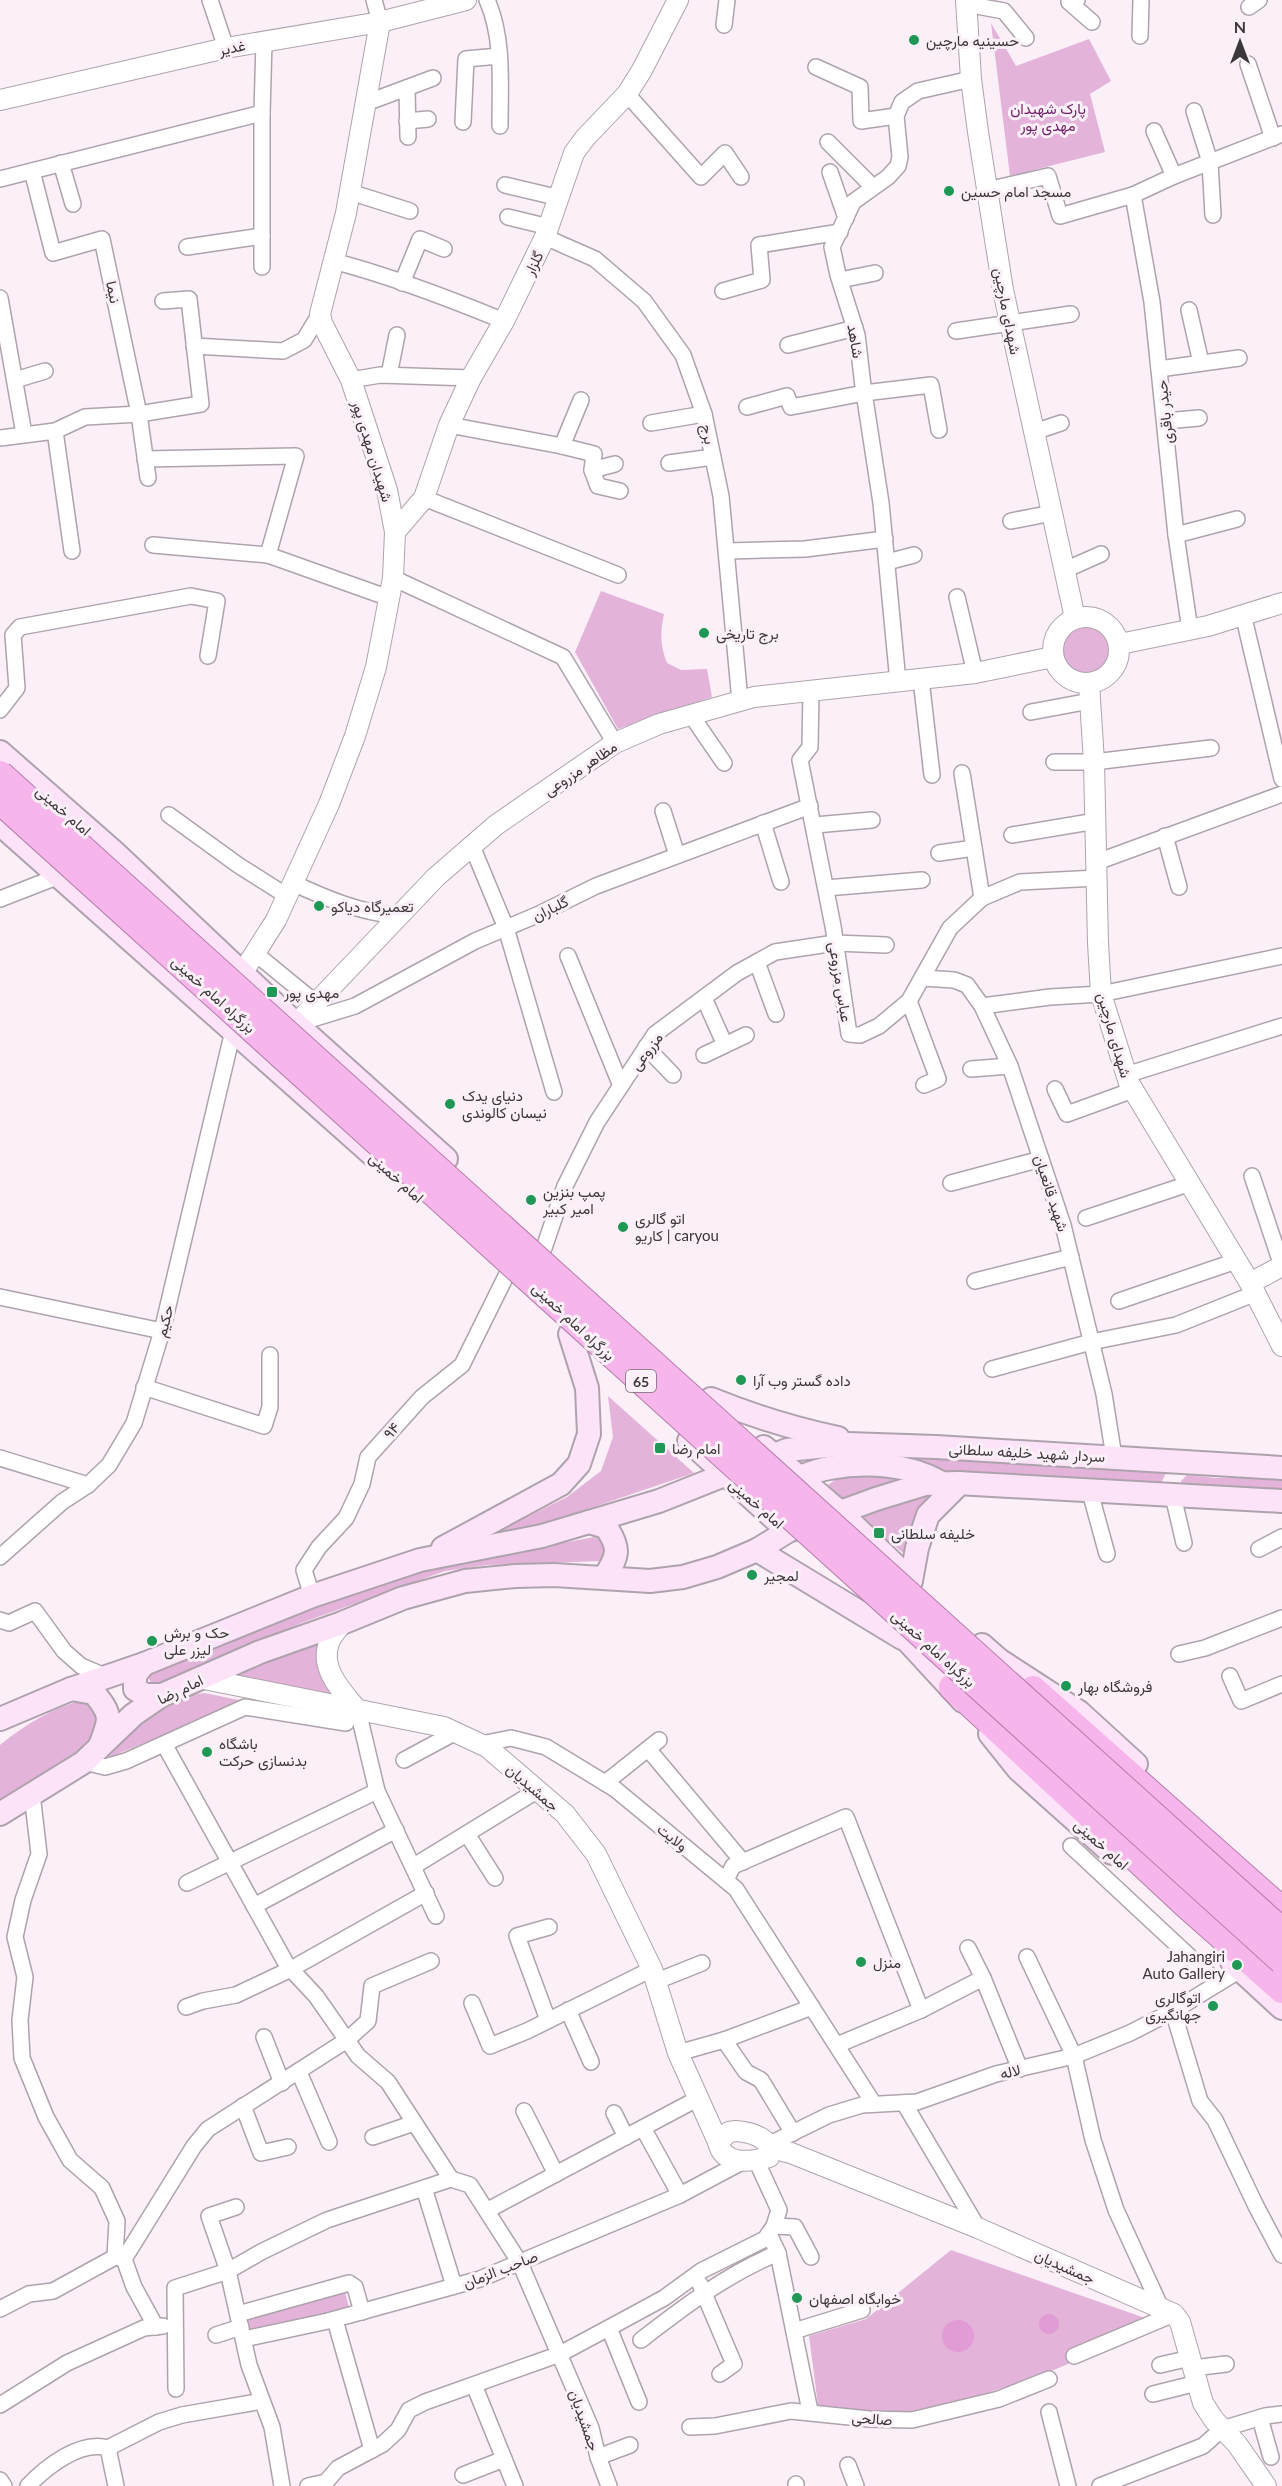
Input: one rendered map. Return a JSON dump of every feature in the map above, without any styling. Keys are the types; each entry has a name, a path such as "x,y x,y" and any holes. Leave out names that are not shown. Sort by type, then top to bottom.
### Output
{"highway":[{"name":"بزرگراه امام خمینی","path":"0,774 1282,1931"},
{"name":"بزرگراه امام خمینی","path":"0,801 1282,1961"},
{"path":"999,1660 1282,1910"},
{"path":"952,1688 1186,1905 1282,1990"}],"main road":[{"name":"امام خمینی","path":"0,752 114,852 250,963 296,1024 773,1455 841,1513 911,1581 999,1660 1079,1712 1282,1898"},
{"path":"2,826 41,789"},
{"name":"امام خمینی","path":"2,826 233,1030 724,1475 863,1596 913,1645 952,1688 1018,1769 1282,2008"},
{"path":"420,1560 561,1484 579,1464 589,1434 586,1388 570,1334"},
{"path":"711,1399 752,1416 800,1430 869,1445"},
{"name":"سردار شهید خلیفه سلطانی","path":"724,1475 787,1450 869,1445 1282,1468"},
{"path":"0,1719 71,1689 144,1664 312,1596 420,1560 542,1536 659,1501 724,1475 745,1483 777,1484 829,1468 856,1465 887,1466 925,1474 951,1483"},
{"path":"1173,1496 1173,1477 1184,1470 1212,1471 1256,1467"},
{"path":"911,1581 917,1548 928,1515 951,1483"},
{"path":"841,1513 925,1484 951,1483 1282,1501"},
{"name":"امام رضا","path":"0,1814 92,1754 134,1715 162,1695 260,1652 342,1623 403,1598 465,1581 515,1576 650,1581 683,1577 717,1567 757,1550 788,1531 841,1513"},
{"path":"589,1522 606,1527 615,1540 616,1558 604,1578"},
{"path":"757,1550 913,1645"},
{"path":"144,1664 135,1675 135,1689 145,1695 162,1695"},
{"path":"71,1689 94,1693 107,1709 108,1724 92,1754"}],"street":[{"path":"210,0 226,48"},
{"path":"194,346 283,351 304,340 320,314 350,192 380,22 374,0"},
{"name":"غدیر","path":"0,100 226,48 380,22 466,0"},
{"path":"487,0 493,14 499,56 500,126"},
{"name":"گلزار","path":"395,532 424,498 449,425 471,378 504,321 547,232 574,153 627,93 642,70 678,0"},
{"path":"724,25 727,0"},
{"path":"1077,0 1069,2 1092,22"},
{"path":"1140,36 1141,0"},
{"path":"966,2 1004,11 1026,38"},
{"name":"شهدای مارچین","path":"966,2 971,79 1010,325 1075,618"},
{"path":"262,267 264,41"},
{"path":"463,122 466,59 499,56"},
{"path":"987,190 1048,176 1059,216 1133,195 1174,176 1277,136 1248,64"},
{"path":"816,67 860,87 861,121 896,116 902,102 910,95 971,79"},
{"path":"366,103 433,78"},
{"path":"407,88 407,129 428,119"},
{"path":"627,93 701,177 725,153 741,177"},
{"path":"1194,111 1210,162 1213,215"},
{"path":"0,178 262,114"},
{"name":"شاهد","path":"896,116 900,158 898,166 888,177 872,186 853,202 832,247 855,328 885,539 898,682"},
{"path":"1154,131 1174,176"},
{"path":"828,142 872,186"},
{"path":"61,163 73,204"},
{"name":"نیما","path":"32,171 53,252 102,239 139,414 148,478"},
{"path":"723,291 762,280 759,245 843,225 830,172"},
{"path":"505,184 560,198"},
{"path":"350,192 410,211"},
{"name":"حیدر باقری","path":"1133,195 1152,302 1176,535 1190,630"},
{"name":"برج","path":"508,217 547,232 595,259 644,302 683,355 705,414 721,496 728,550 740,701"},
{"path":"187,247 262,236"},
{"path":"402,283 420,239 444,249"},
{"path":"333,261 365,269 453,299 504,321"},
{"path":"840,280 875,273"},
{"path":"0,297 24,434"},
{"path":"0,438 55,431 85,417 139,414 201,404 189,299 163,301"},
{"path":"1188,310 1201,363"},
{"name":"شهیدان مهدی پور","path":"250,963 290,889 329,804 356,736 376,667 393,578 395,532 387,490 351,380 322,323 320,314"},
{"path":"956,331 1010,325 1071,314"},
{"path":"788,345 855,328"},
{"path":"389,375 397,335"},
{"path":"1159,369 1239,358"},
{"path":"15,380 45,371"},
{"path":"351,380 389,375 471,378"},
{"path":"747,407 788,396 792,407 864,393 931,385 939,430"},
{"path":"562,446 580,400"},
{"path":"651,423 705,414"},
{"path":"1165,422 1199,418"},
{"path":"1034,432 1061,423"},
{"path":"449,425 594,454 592,470 598,486 620,491"},
{"path":"55,431 72,551"},
{"path":"145,459 296,456 268,555"},
{"path":"669,463 713,457"},
{"path":"592,470 615,464"},
{"path":"424,498 618,575"},
{"path":"1011,521 1052,513"},
{"path":"1176,535 1237,519"},
{"path":"728,550 805,549 885,539"},
{"path":"153,545 268,555 389,598"},
{"path":"1065,570 1101,554"},
{"path":"887,562 914,555"},
{"path":"393,578 563,657 615,742"},
{"path":"0,710 17,688 13,635 20,627 191,596 217,601 208,656"},
{"path":"957,597 975,673"},
{"path":"1120,644 1190,630 1282,603"},
{"path":"1243,614 1282,779"},
{"path":"1031,712 1090,692 1116,666 1120,655 1120,644 1116,635 1103,621 1095,617 1075,618 1067,622 1055,638 1053,657 1062,674 1090,692"},
{"name":"مظاهر مزروعی","path":"296,1024 436,877 496,825 615,742 659,724 754,697 975,673 1053,657"},
{"path":"921,679 932,775"},
{"name":"عباس مزروعی","path":"811,691 810,747 800,760 815,825 849,1034 860,1035 879,1026 909,1001 950,928 982,898 1020,882 1097,870 1165,836 1282,794"},
{"name":"شهدای مارچین","path":"1090,692 1101,994 1129,1082 1253,1288 1282,1346"},
{"path":"691,715 724,763"},
{"path":"1054,762 1094,762 1211,748"},
{"path":"962,773 982,898"},
{"name":"گلباران","path":"296,1024 356,1006 475,941 596,886 810,806"},
{"path":"663,811 677,855"},
{"path":"169,815 238,865 290,889 372,913 398,916"},
{"path":"815,825 872,820"},
{"path":"1012,836 1096,821"},
{"path":"763,823 781,882"},
{"path":"1165,836 1179,886"},
{"path":"472,846 506,928 554,1092"},
{"path":"939,853 974,848"},
{"path":"0,899 59,876"},
{"path":"826,888 922,880"},
{"name":"مزروعی","path":"544,1248 565,1186 597,1122 655,1034 737,973 775,952 835,943 885,945"},
{"path":"568,956 621,1086"},
{"path":"982,1006 1050,997 1101,994 1282,956"},
{"path":"756,962 776,1014"},
{"path":"250,963 317,1004"},
{"name":"شهید قانعیان","path":"922,978 954,980 967,985 982,1006 1010,1065 1063,1226 1104,1394 1114,1457"},
{"path":"704,998 725,1045"},
{"path":"909,1001 938,1079 924,1084"},
{"path":"1055,1089 1067,1114 1129,1082 1282,1026"},
{"name":"حکیم","path":"0,1557 62,1502 88,1485 109,1464 134,1423 162,1331 233,1030"},
{"path":"704,1054 746,1035"},
{"path":"646,1047 673,1075"},
{"path":"971,1069 1010,1065"},
{"path":"951,1183 1041,1159"},
{"path":"992,1370 1091,1342 1176,1325 1253,1288 1282,1266 1252,1176"},
{"path":"1086,1218 1191,1183"},
{"path":"975,1281 1071,1257"},
{"path":"1119,1300 1236,1261"},
{"name":"۹۴","path":"312,1596 304,1570 319,1547 346,1518 362,1484 368,1457 422,1397 462,1365 506,1276"},
{"path":"0,1297 162,1331"},
{"path":"144,1387 264,1426 270,1407 270,1355"},
{"path":"1256,1467 1282,1454"},
{"path":"0,1458 88,1485"},
{"path":"1090,1492 1107,1554"},
{"path":"1173,1496 1184,1543"},
{"path":"1259,1549 1282,1538"},
{"path":"0,1620 9,1623 35,1611 64,1651 81,1666 107,1677"},
{"path":"1179,1654 1205,1648 1282,1618"},
{"path":"342,1623 329,1642 327,1654 329,1671 352,1717 377,1791 436,1916"},
{"path":"1230,1676 1240,1701 1282,1684"},
{"name":"جمشیدیان","path":"199,1678 352,1717 444,1727 487,1747 565,1814 596,1854 654,1975 678,2053 697,2099 723,2137 720,2151 725,2155 791,2152 978,2228 1167,2311"},
{"path":"92,1754 105,1767 126,1761 244,1707 352,1717"},
{"path":"404,1760 456,1732"},
{"name":"ولایت","path":"481,1744 511,1738 546,1747 605,1783 736,1889 874,2104"},
{"path":"164,1744 291,1969 316,1996 358,2056 388,2082 451,2179 327,2220 228,2271 175,2288 176,2389"},
{"path":"605,1783 654,1744 743,1862"},
{"path":"414,1866 537,1790"},
{"path":"187,1882 377,1791"},
{"path":"32,1794 39,1854 23,1900 15,1937 25,1977 20,2020 22,2058 46,2117 70,2160 102,2188 117,2221 120,2258 156,2327"},
{"path":"726,1880 733,1866 846,1817 921,2010"},
{"path":"254,1906 396,1830"},
{"path":"467,1834 495,1878"},
{"path":"1071,1846 1218,1983"},
{"path":"186,2007 203,2001 236,1995 291,1969 426,1893"},
{"path":"548,2020 517,1936 549,1927"},
{"path":"968,1948 983,1978 1020,2069"},
{"path":"1027,1957 1074,2056 1093,2140 1116,2211 1167,2311 1180,2322 1203,2403 1214,2420 1237,2444 1266,2486"},
{"path":"0,2309 29,2294 53,2291 120,2258 194,2146 208,2129 347,2040 368,2021 372,1986 431,1961"},
{"path":"472,2003 490,2046 568,2010 654,1975 702,1963"},
{"name":"لاله","path":"760,2153 829,2115 862,2105 917,2102 996,2074 1074,2056 1130,2033 1173,2011 1240,1970"},
{"path":"837,2045 921,2010 983,1978"},
{"path":"678,2053 724,2040 812,2007"},
{"path":"568,2010 591,2062"},
{"path":"1173,2011 1200,2101 1215,2120 1282,2255"},
{"path":"264,2037 282,2083"},
{"path":"724,2040 746,2072 761,2080 794,2133"},
{"path":"299,2072 329,2142"},
{"path":"488,2210 697,2099"},
{"path":"904,2103 978,2228"},
{"path":"243,2106 261,2153 288,2147"},
{"path":"524,2111 556,2174"},
{"path":"614,2113 626,2137"},
{"path":"373,2137 414,2123"},
{"path":"643,2128 680,2195"},
{"path":"308,2486 327,2484 338,2468 383,2444 398,2430 409,2410 425,2402 560,2354 664,2298 695,2275 765,2239 779,2210 760,2153 761,2138 745,2132 723,2137"},
{"name":"صاحب الزمان","path":"241,2327 335,2320 480,2279 680,2195 760,2153"},
{"name":"جمشیدیان","path":"451,2179 470,2185 520,2263 591,2428 607,2485"},
{"path":"424,2188 454,2286"},
{"path":"236,2207 209,2216 228,2271 249,2365 272,2427 282,2486"},
{"path":"771,2230 795,2227 811,2257"},
{"path":"771,2230 778,2253 810,2411"},
{"path":"641,2340 703,2292 753,2263 778,2253"},
{"path":"695,2275 734,2364 720,2374"},
{"path":"216,2335 349,2283 356,2287 362,2312"},
{"path":"794,2331 862,2310"},
{"path":"1074,2356 1167,2311"},
{"path":"335,2320 372,2450"},
{"path":"0,2405 67,2363 121,2337 144,2328 176,2325"},
{"path":"609,2328 639,2402"},
{"path":"1160,2365 1194,2370 1226,2364"},
{"path":"1153,2394 1194,2370"},
{"name":"صالحی","path":"690,2427 714,2426 792,2411 810,2411 869,2419 912,2420 999,2399 1049,2379"},
{"path":"474,2385 515,2486"},
{"path":"28,2486 42,2472 67,2455 99,2446 108,2448 159,2422 182,2415 262,2401"},
{"path":"1049,2412 1068,2486"},
{"path":"1103,2486 1203,2446 1222,2429 1282,2414"},
{"path":"1260,2418 1271,2457"},
{"path":"598,2457 630,2445"},
{"path":"108,2448 116,2486"},
{"path":"463,2475 504,2459"},
{"path":"848,2466 856,2486"},
{"path":"0,2480 4,2486"}],"green space":[{"name":"پارک شهیدان مهدی پور","path":"991,23 1016,66 1089,39 1111,81 1090,94 1105,152 1010,176"},
{"path":"601,591 664,614 661,639 667,663 681,670 707,669 712,697 618,729 575,652"},
{"path":"1087,625 1096,627 1107,636 1112,650 1110,659 1101,670 1087,675 1078,673 1067,664 1062,650 1064,641 1073,630"},
{"path":"608,1396 694,1473 514,1534 452,1548 521,1520 567,1497 601,1471 613,1437"},
{"path":"884,1453 1168,1469 1162,1481 1164,1491 985,1478 943,1471"},
{"path":"864,1474 915,1479 846,1503 828,1485 835,1480"},
{"path":"1187,1475 1216,1478 1282,1476 1282,1496 1183,1489 1181,1481"},
{"path":"941,1495 907,1556 860,1518 899,1503"},
{"path":"594,1537 605,1541 609,1553 602,1561 487,1565 445,1571 304,1622 163,1683 152,1685 147,1675 154,1666 402,1574"},
{"path":"318,1638 318,1652 339,1698 231,1677"},
{"path":"204,1693 244,1701 108,1758 150,1715 174,1701"},
{"path":"86,1699 97,1713 96,1728 86,1743 69,1758 0,1801 0,1745 40,1718"},
{"path":"951,2250 1145,2318 1068,2364 1030,2380 966,2399 907,2412 863,2412 818,2405 809,2336 866,2319"},
{"path":"345,2292 349,2308 248,2332 244,2316"}],"shaded area":[{"path":"1049,2314 1056,2317 1059,2324 1056,2331 1049,2334 1042,2331 1039,2324 1042,2317"},
{"path":"958,2320 969,2325 974,2336 969,2347 958,2352 947,2347 942,2336 947,2325"}],"place":[{"name":"حسینیه مارچین","path":"914,40"},
{"name":"مسجد امام حسین","path":"949,191"},
{"name":"برج تاریخی","path":"704,633"},
{"name":"تعمیرگاه دیاکو","path":"319,906"},
{"name":"مهدی پور","path":"272,992"},
{"name":"دنیای یدک نیسان کالوندی","path":"450,1104"},
{"name":"پمپ بنزین امیر کبیر","path":"531,1200"},
{"name":"اتو گالری کاریو | caryou","path":"623,1227"},
{"name":"داده گستر وب آرا","path":"741,1380"},
{"name":"امام رضا","path":"660,1448"},
{"name":"خلیفه سلطانی","path":"879,1533"},
{"name":"لمجیر","path":"752,1575"},
{"name":"حک و برش لیزر علی","path":"152,1641"},
{"name":"فروشگاه بهار","path":"1066,1686"},
{"name":"باشگاه بدنسازی حرکت","path":"207,1752"},
{"name":"منزل","path":"861,1962"},
{"name":"Jahangiri Auto Gallery","path":"1237,1965"},
{"name":"اتوگالری جهانگیری","path":"1213,2006"},
{"name":"خوابگاه اصفهان","path":"797,2298"}]}
